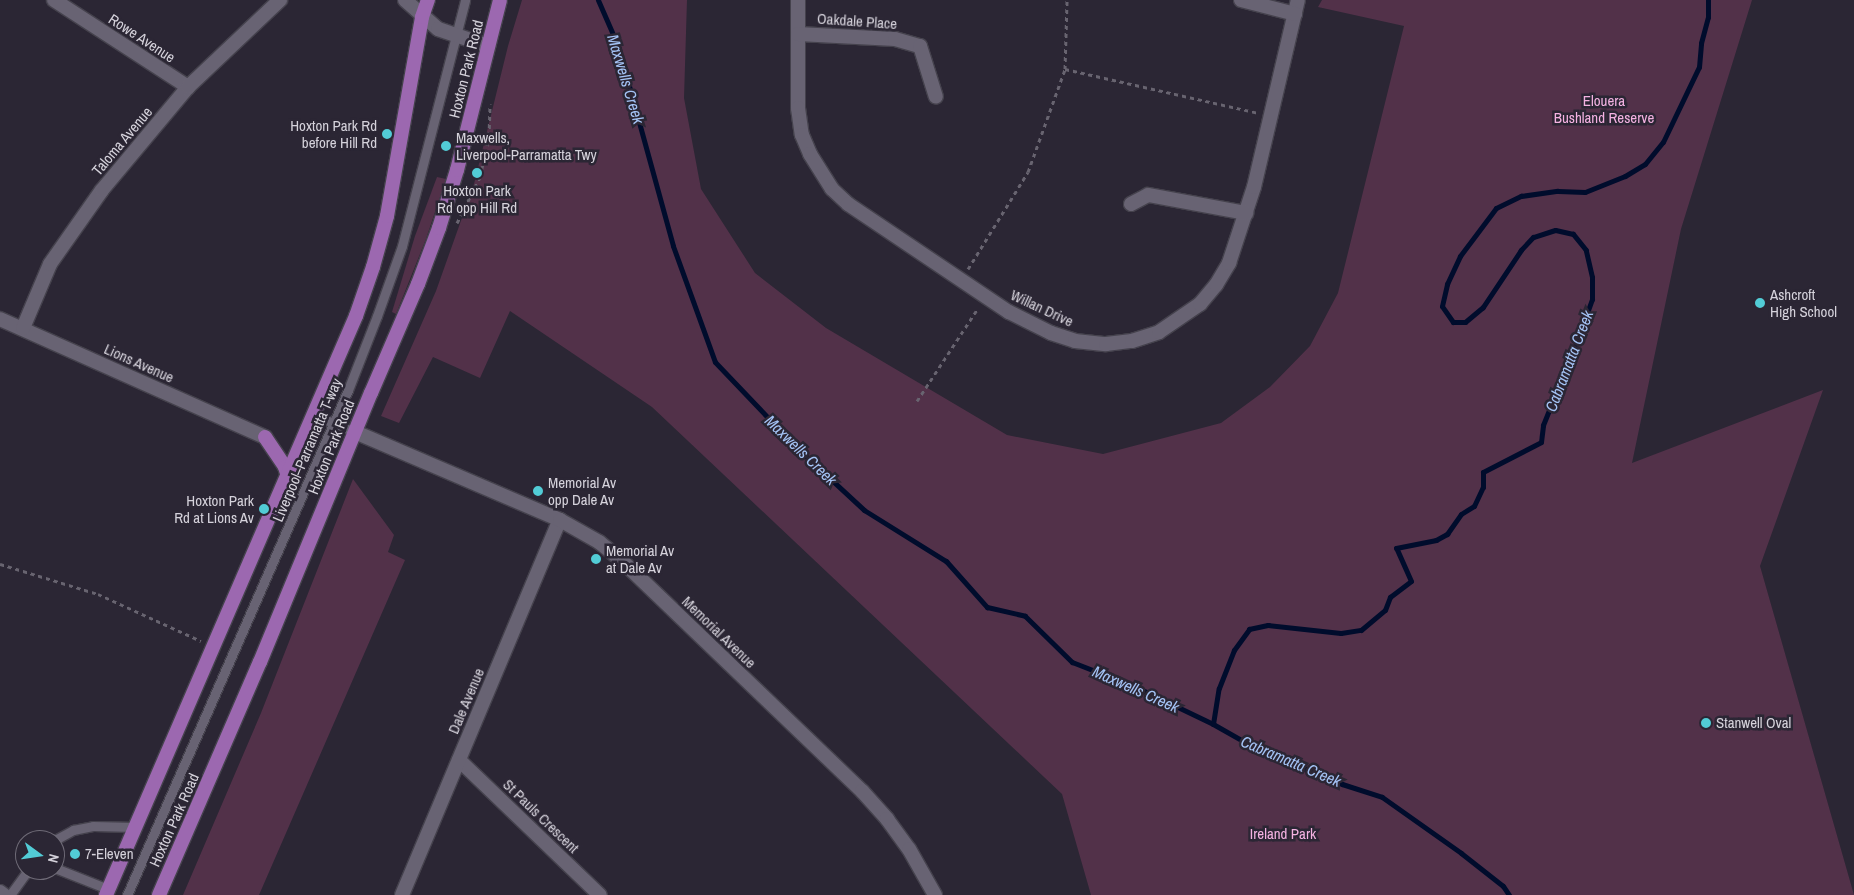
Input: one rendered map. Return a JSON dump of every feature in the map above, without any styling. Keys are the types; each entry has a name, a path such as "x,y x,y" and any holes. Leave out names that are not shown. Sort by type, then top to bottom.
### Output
{"main road":[{"name":"Hoxton Park Road","path":"107,892 356,316 380,244 422,17 428,0"},
{"name":"Hoxton Park Road","path":"159,895 260,662 439,228 458,170 500,0"},
{"path":"265,437 285,467 288,476"}],"street":[{"name":"Rowe Avenue","path":"54,0 188,88"},
{"name":"Taloma Avenue","path":"23,328 50,264 72,229 188,88 280,0"},
{"path":"405,0 422,17 438,29 488,46"},
{"name":"Willan Drive","path":"798,0 798,108 802,135 820,172 848,204 985,297 1032,324 1075,340 1106,344 1141,338 1159,332 1182,319 1200,304 1216,285 1229,263 1246,212 1272,116 1298,0"},
{"path":"1241,0 1294,14"},
{"name":"Oakdale Place","path":"798,34 895,39 920,46 936,97"},
{"path":"1131,204 1148,195 1246,212"},
{"name":"Lions Avenue","path":"0,319 265,437"},
{"name":"Memorial Avenue","path":"355,432 560,520 599,542 620,559 862,791 887,819 909,850 935,895"},
{"name":"Dale Avenue","path":"402,895 560,520"},
{"name":"St Pauls Crescent","path":"459,760 600,895"},
{"path":"0,892 4,895"}],"lane":[{"name":"Liverpool–Parramatta T-way","path":"127,895 334,423 377,316 402,246 465,0"},
{"name":"Memorial Avenue","path":"314,415 355,432"},
{"path":"65,834 73,830 93,826 135,827"},
{"path":"65,873 107,892"},
{"path":"10,895 21,880"}],"path":[{"path":"962,280 1028,172 1064,69 1068,0"},
{"path":"1064,69 1272,116"},
{"path":"918,401 985,297"},
{"path":"0,564 98,594 202,641"}],"green space":[{"path":"522,0 687,0 684,98 701,189 755,273 826,328 1007,435 1103,454 1221,423 1270,387 1310,346 1338,293 1404,26 1318,7 1322,0 1752,0 1681,229 1632,463 1823,390 1760,566 1854,895 1091,895 1062,794 652,407 510,311 480,378 433,357 399,423 381,416 436,291 474,184 508,46"},
{"path":"437,177 446,179 426,239 396,314 392,312 415,236"},
{"path":"353,479 394,535 388,552 405,560 259,895 183,895 261,713"}],"waterway":[{"name":"Maxwells Creek","path":"598,0 618,46 673,246 715,362 796,447 864,510 946,561 987,607 1025,616 1072,662 1136,687 1213,724 1257,749 1342,784 1382,797 1461,853 1503,886 1509,895"},
{"name":"Cabramatta Creek","path":"1213,724 1219,688 1234,650 1249,629 1268,625 1341,633 1361,630 1385,610 1390,597 1411,581 1396,548 1436,540 1447,534 1461,514 1474,506 1483,487 1483,472 1541,442 1543,425 1552,398 1569,363 1592,299 1592,277 1586,250 1573,234 1555,230 1533,237 1521,250 1483,307 1465,322 1453,322 1442,306 1447,284 1460,256 1496,208 1521,196 1558,191 1585,192 1625,176 1645,164 1663,142 1699,67 1701,43 1708,17 1708,0"}],"place":[{"name":"Hoxton Park Rd before Hill Rd","path":"387,134"},
{"name":"Maxwells, Liverpool-Parramatta Twy","path":"446,146"},
{"name":"Hoxton Park Rd opp Hill Rd","path":"477,173"},
{"name":"Ashcroft High School","path":"1760,303"},
{"name":"Memorial Av opp Dale Av","path":"538,491"},
{"name":"Hoxton Park Rd at Lions Av","path":"264,509"},
{"name":"Memorial Av at Dale Av","path":"596,559"},
{"name":"Stanwell Oval","path":"1706,723"},
{"name":"7-Eleven","path":"75,854"}],"park label":[{"name":"Elouera Bushland Reserve","path":"1604,108"},
{"name":"Ireland Park","path":"1283,834"}]}
